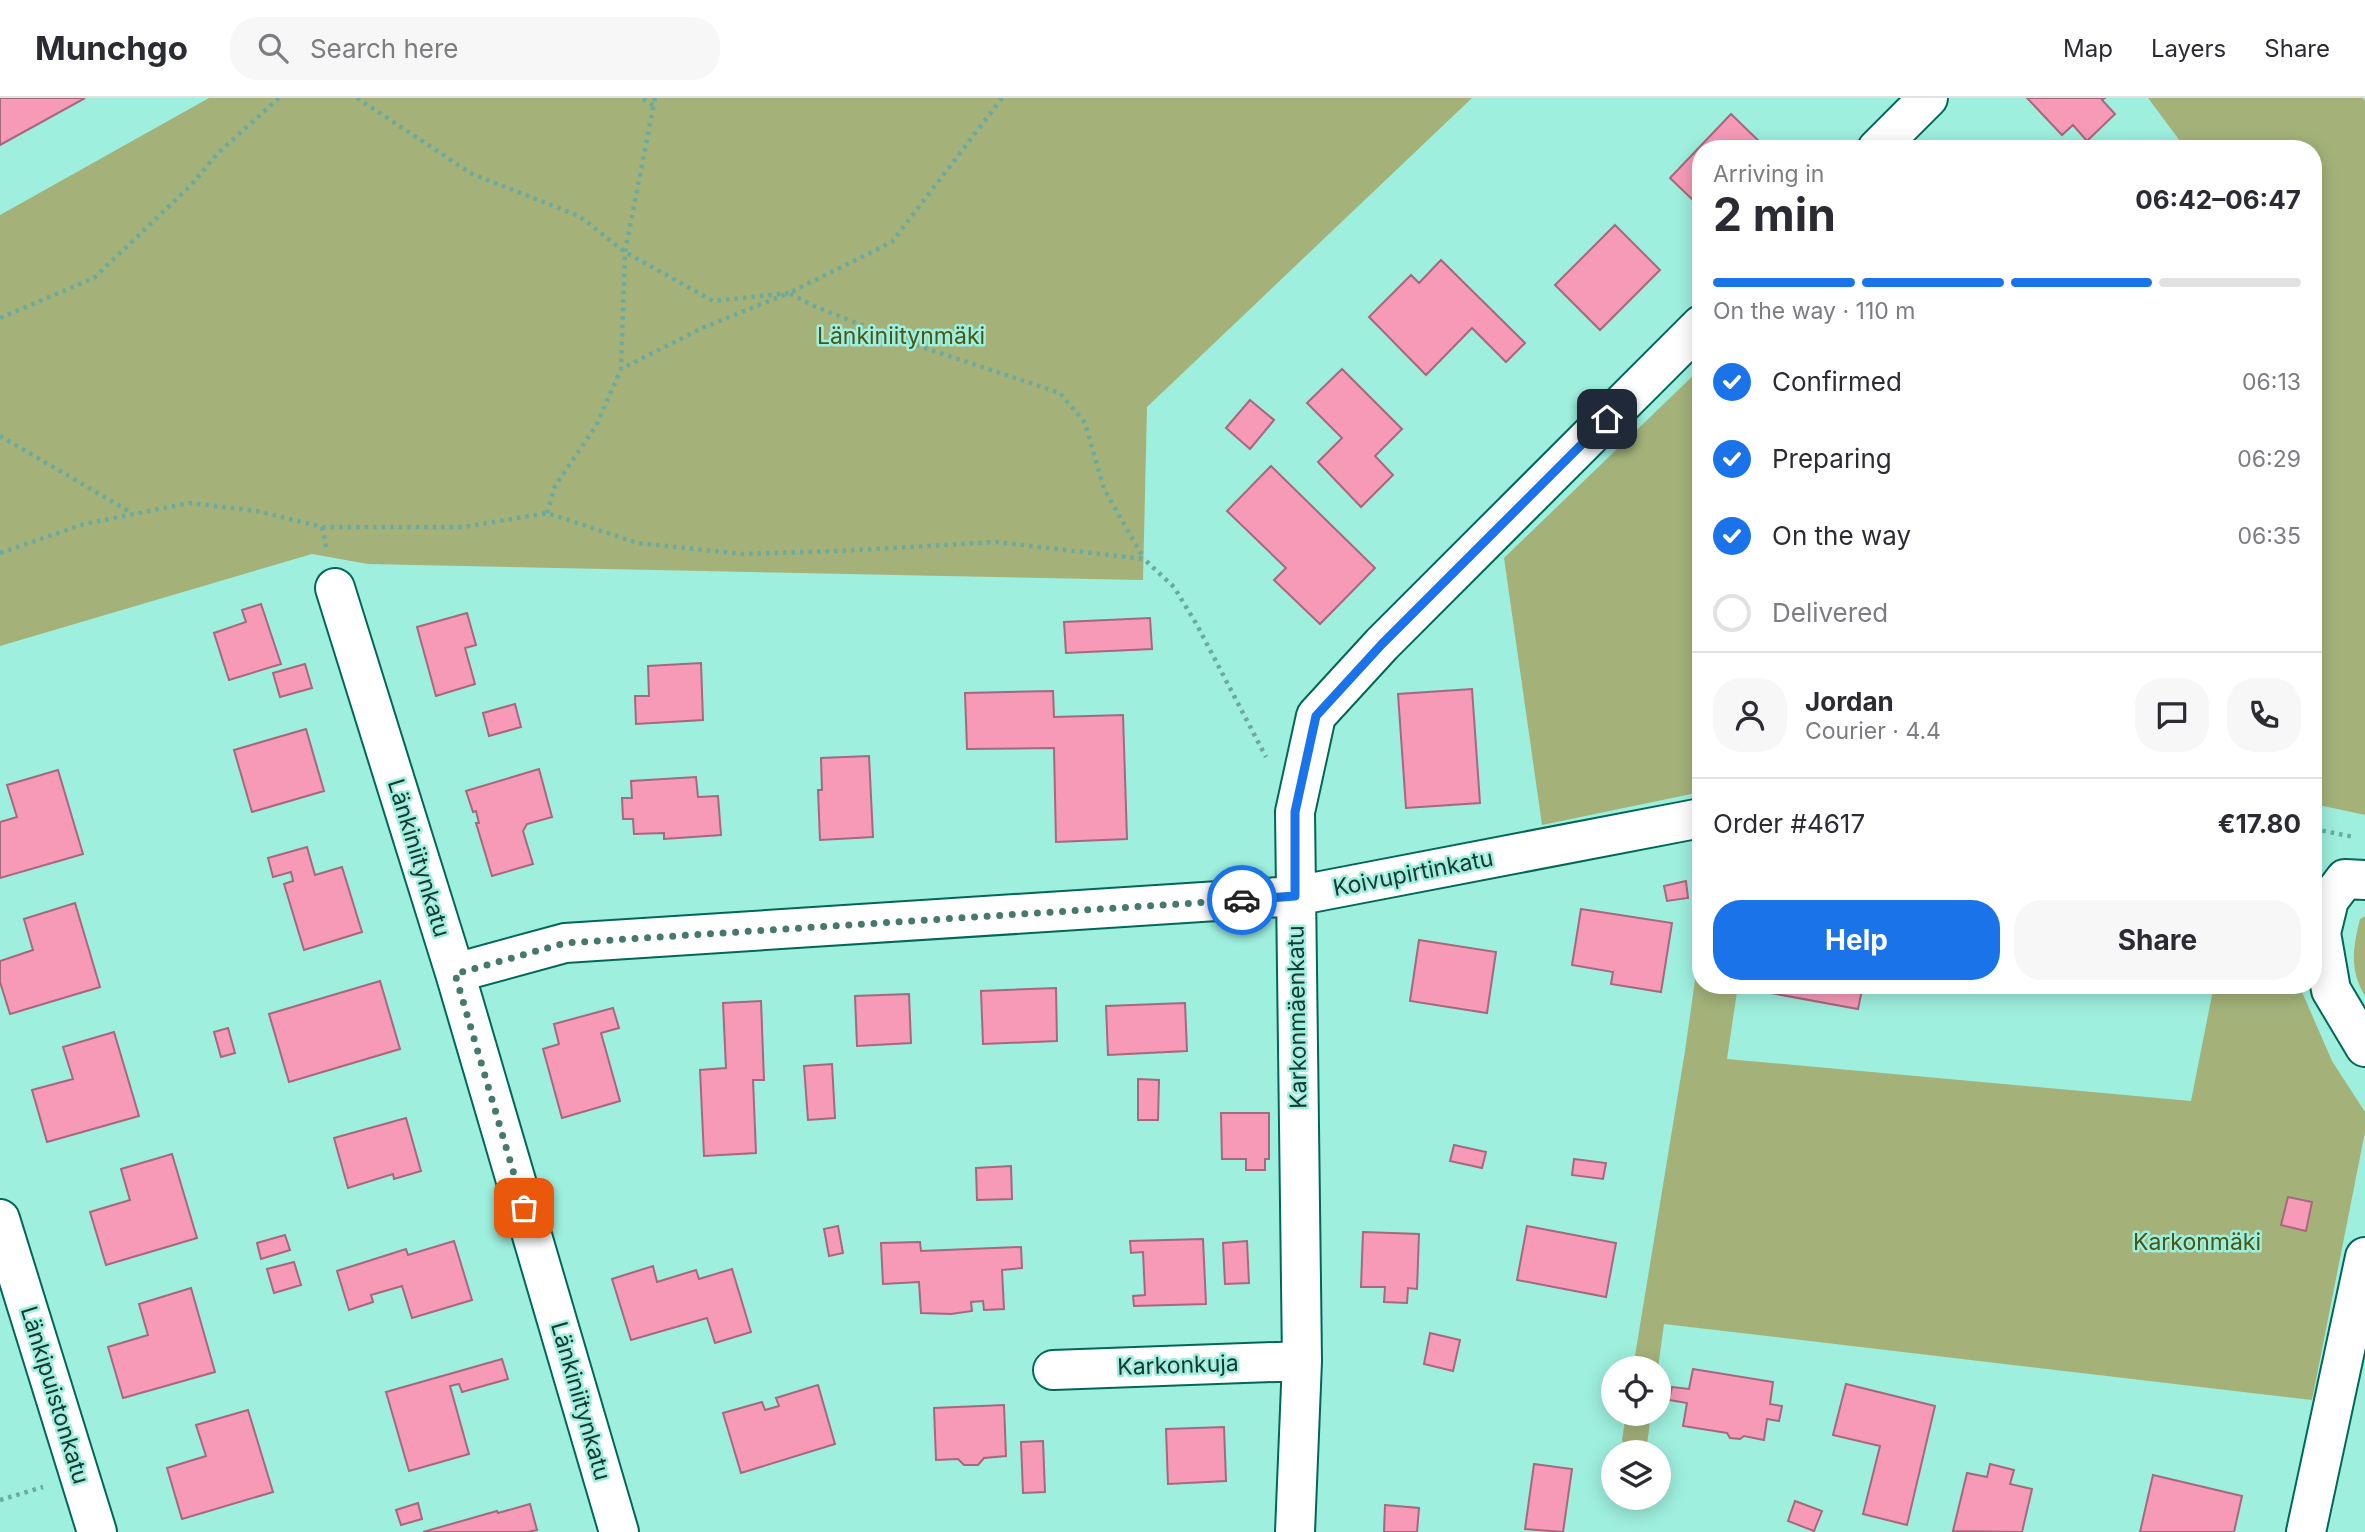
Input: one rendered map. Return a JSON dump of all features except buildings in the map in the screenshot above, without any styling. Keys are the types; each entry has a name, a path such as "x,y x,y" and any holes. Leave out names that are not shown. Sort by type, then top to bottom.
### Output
{"street":[{"path":"1886,140 1928,98"},
{"name":"Karkonmäenkatu","path":"1295,1532 1302,1361 1295,812 1316,716 1382,644 1692,334"},
{"name":"Länkiniitynkatu","path":"335,588 455,974 619,1532"},
{"name":"Koivupirtinkatu","path":"455,974 565,943 1295,896 1692,820"},
{"path":"2322,929 2329,900 2346,879 2365,880"},
{"path":"2322,939 2331,990 2365,1047"},
{"name":"Länkipuistonkatu","path":"0,1219 97,1532"},
{"path":"2306,1532 2365,1257"},
{"name":"Karkonkuja","path":"1053,1370 1302,1361"}],"path":[{"path":"0,318 94,278 191,185 218,153 279,98"},
{"path":"357,98 472,174 579,216 625,252 713,301 789,293 814,306 889,335 1060,393 1085,423 1104,489 1144,559 1174,587 1197,625 1295,812"},
{"path":"547,513 555,486 596,426 621,369 625,252 655,98"},
{"path":"621,369 702,328 789,293 892,242 1002,98"},
{"path":"643,99 654,106"},
{"path":"0,436 132,513"},
{"path":"0,553 84,524 189,503 257,511 321,527 464,527 547,513 638,543 742,554 996,542 1144,559"},
{"path":"2322,831 2365,839"}],"green space":[{"name":"Länkiniitynmäki","path":"209,98 1472,98 1147,407 1143,580 368,564 312,554 0,646 0,215"},
{"path":"2148,98 2363,98 2365,101 2365,815 2322,806 2322,140 2179,140"},
{"path":"1692,377 1692,794 1542,825 1504,558"},
{"path":"2365,916 2365,996 2356,977 2354,958 2360,919"},
{"name":"Karkonmäki","path":"1693,994 1737,994 1727,1059 2191,1101 2212,994 2303,994 2332,1061 2365,1112 2365,1132 2312,1400 1664,1324 1660,1356 1635,1356"},
{"path":"1624,1426 1649,1426 1648,1440 1622,1440"}],"way so far":[{"path":"524,1208 455,974 565,943 1242,900"}],"route":[{"path":"1242,900 1295,896 1295,812 1316,716 1382,644 1607,419"}]}
